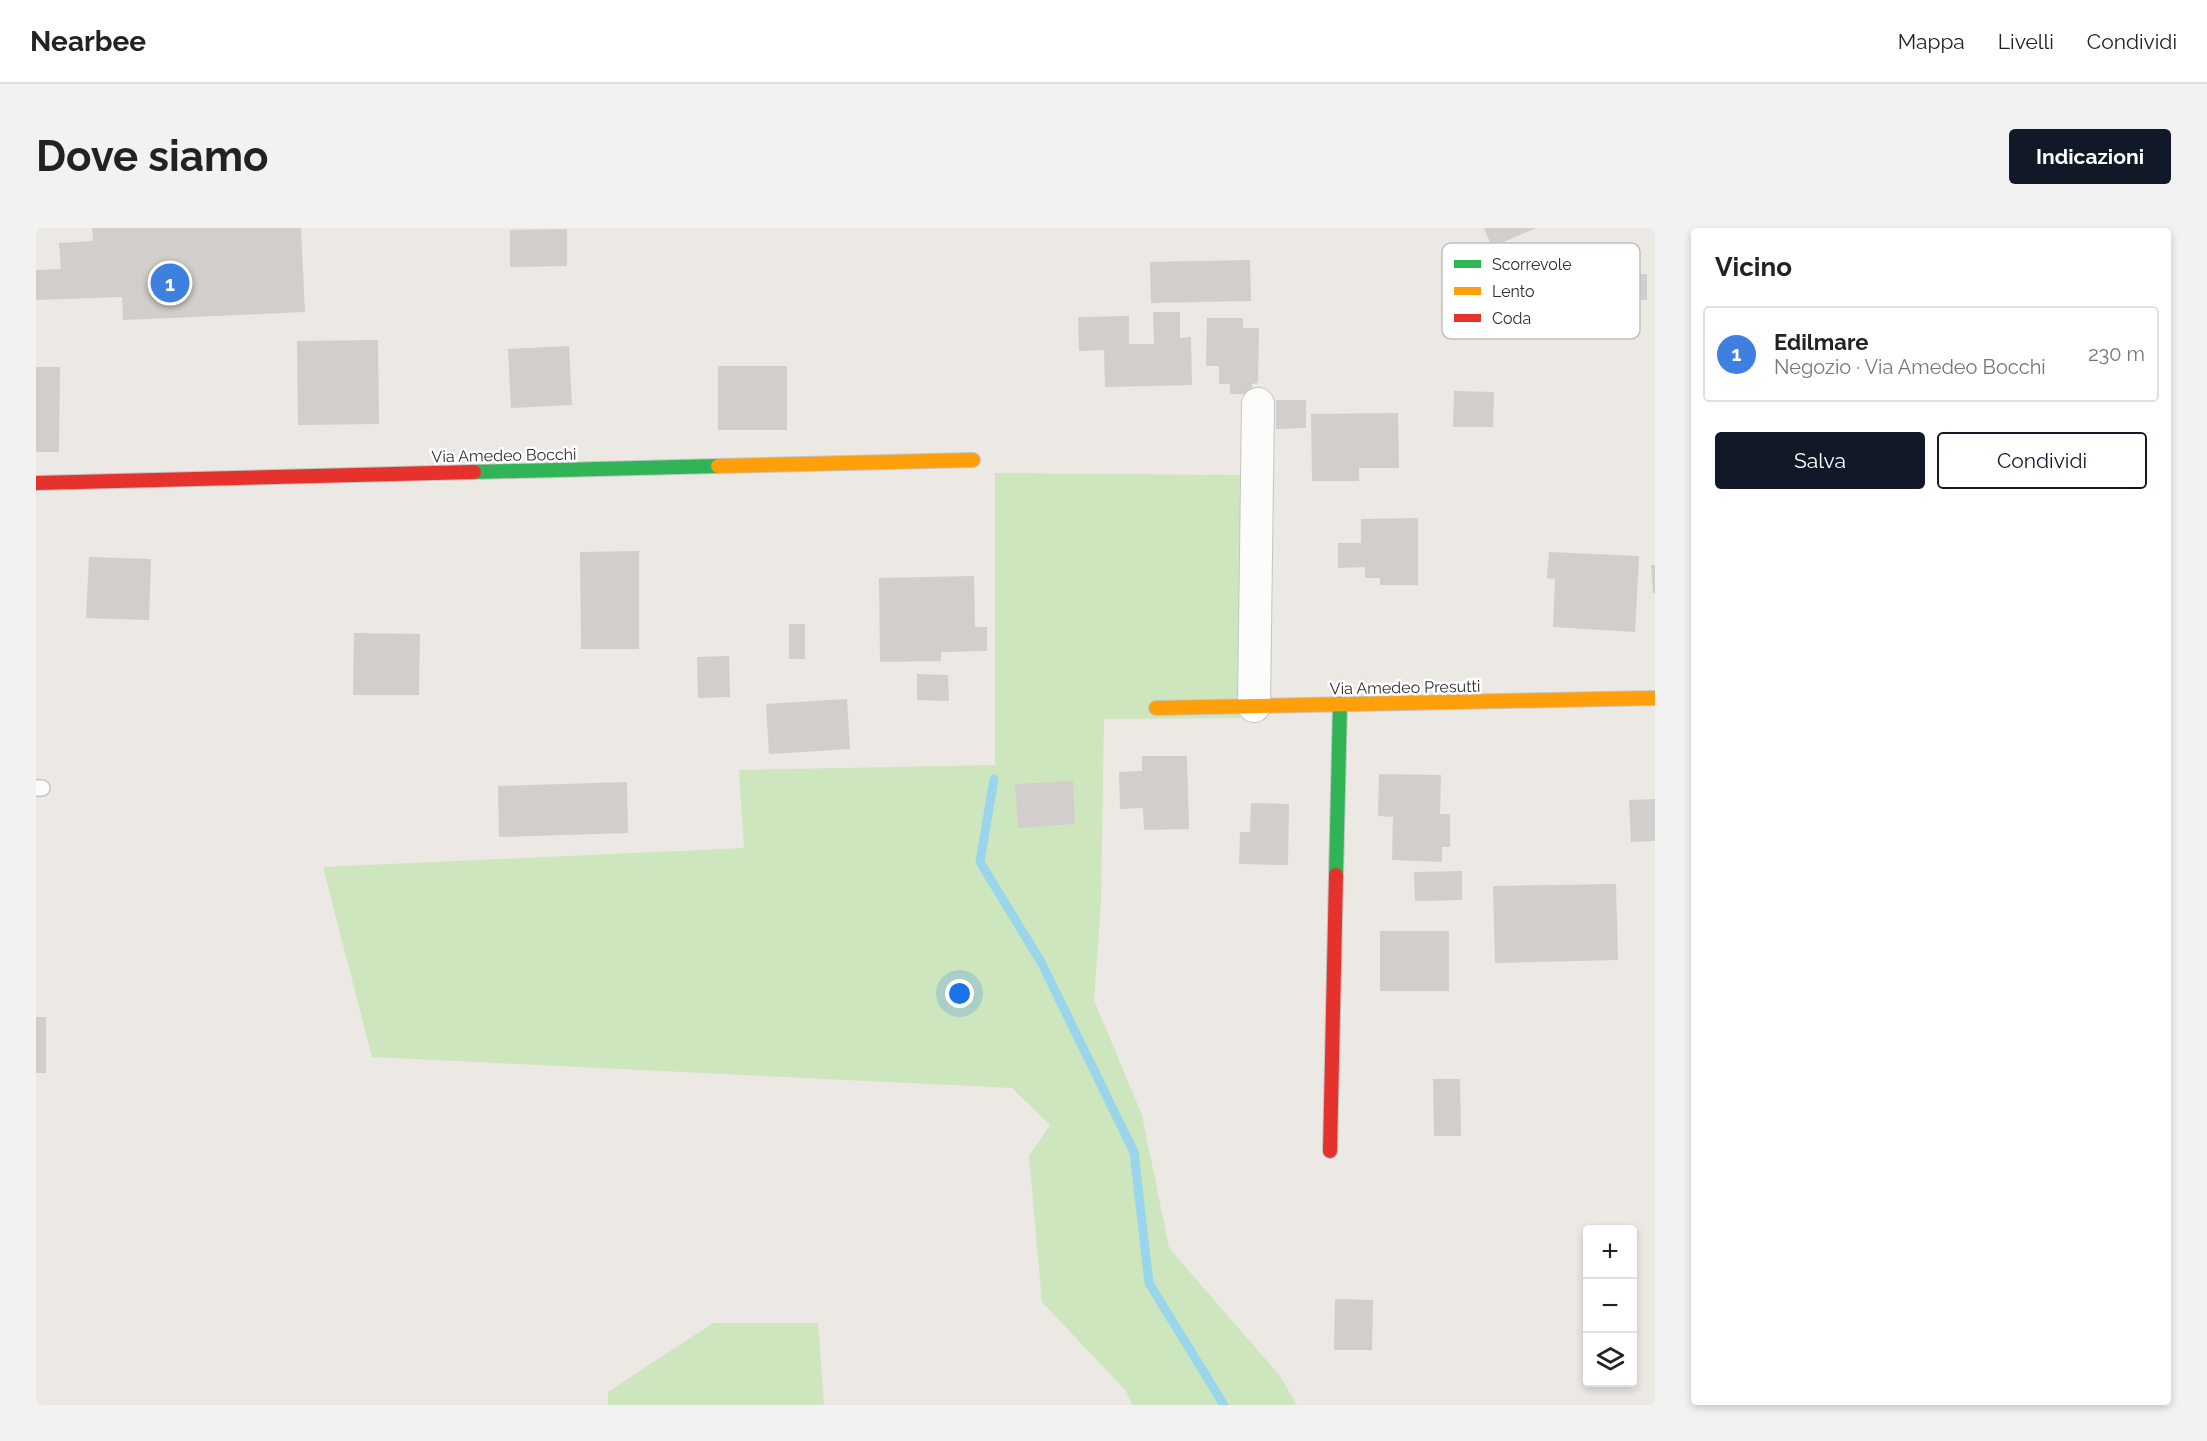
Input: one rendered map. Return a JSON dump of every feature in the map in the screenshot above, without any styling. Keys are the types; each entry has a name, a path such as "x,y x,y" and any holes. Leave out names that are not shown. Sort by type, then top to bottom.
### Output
{"street":[{"path":"1254,706 1258,404"},
{"name":"Via Amedeo Bocchi","path":"36,483 973,460"},
{"name":"Via Amedeo Presutti","path":"1156,708 1655,698"},
{"path":"1330,1151 1340,704"}],"green space":[{"path":"995,473 1240,475 1240,718 1104,719 1101,904 1094,1000 1142,1115 1169,1248 1280,1376 1297,1405 1132,1405 1126,1391 1042,1302 1029,1156 1050,1125 1012,1088 372,1057 323,867 744,848 739,770 995,765"},
{"path":"713,1323 818,1323 824,1405 608,1405 608,1392"}],"building":[{"path":"92,228 301,228 305,312 123,320 122,297 36,300 36,270 61,269 59,243 93,241"},
{"path":"1484,228 1536,228 1501,243 1490,243"},
{"path":"567,229 567,266 510,267 510,230"},
{"path":"1250,260 1251,301 1151,303 1150,262"},
{"path":"1640,274 1647,274 1647,300 1640,300"},
{"path":"1153,312 1180,312 1180,338 1191,337 1192,385 1105,387 1104,350 1079,351 1078,317 1129,316 1129,344 1154,344"},
{"path":"1207,318 1243,318 1243,328 1259,328 1258,383 1252,384 1252,394 1230,394 1230,384 1219,384 1219,366 1206,366"},
{"path":"378,340 379,424 298,425 297,341"},
{"path":"569,346 572,405 511,408 508,349"},
{"path":"718,366 787,366 787,430 718,430"},
{"path":"36,367 60,367 59,452 36,452"},
{"path":"1454,391 1494,392 1493,427 1453,427"},
{"path":"1276,400 1306,400 1306,428 1276,429"},
{"path":"1398,413 1399,468 1359,468 1359,481 1312,481 1311,414"},
{"path":"1418,518 1418,585 1380,585 1380,578 1365,578 1365,567 1338,568 1338,543 1361,543 1361,519"},
{"path":"639,551 639,649 581,649 580,552"},
{"path":"1549,552 1639,556 1635,632 1553,627 1555,579 1547,578"},
{"path":"89,557 151,559 149,620 86,618"},
{"path":"1651,565 1655,565 1655,593 1653,593"},
{"path":"974,576 975,627 987,627 987,651 941,652 941,661 880,662 879,578"},
{"path":"789,624 805,624 805,659 789,659"},
{"path":"354,633 420,634 419,695 353,695"},
{"path":"729,656 730,697 698,698 697,657"},
{"path":"917,674 948,675 949,701 917,700"},
{"path":"847,699 850,749 769,754 766,704"},
{"path":"1142,756 1187,756 1189,829 1144,830 1143,808 1120,809 1119,772 1142,771"},
{"path":"1379,774 1441,775 1440,814 1450,814 1450,847 1442,847 1442,862 1392,860 1393,817 1378,816"},
{"path":"1073,781 1075,824 1018,828 1015,784"},
{"path":"627,782 628,833 499,837 498,786"},
{"path":"1655,799 1655,841 1631,842 1629,800"},
{"path":"1251,803 1289,804 1288,865 1239,864 1240,832 1250,832"},
{"path":"1462,871 1462,900 1415,901 1414,872"},
{"path":"1616,884 1618,960 1495,963 1493,886"},
{"path":"1380,931 1449,931 1449,991 1380,991"},
{"path":"36,1017 46,1017 46,1073 36,1073"},
{"path":"1433,1079 1460,1079 1461,1136 1434,1136"},
{"path":"1335,1299 1373,1300 1372,1350 1334,1350"}],"waterway":[{"path":"994,779 980,862 1041,962 1134,1152 1149,1283 1224,1405"}],"traffic: fast":[{"path":"474,472 718,466"},
{"path":"1336,875 1340,704"}],"traffic: slow":[{"path":"718,466 973,460"},
{"path":"1156,708 1655,698"}],"traffic: jam":[{"path":"36,483 474,472"},
{"path":"1330,1151 1336,875"}],"place":[{"name":"Edilmare","path":"170,283"}]}
